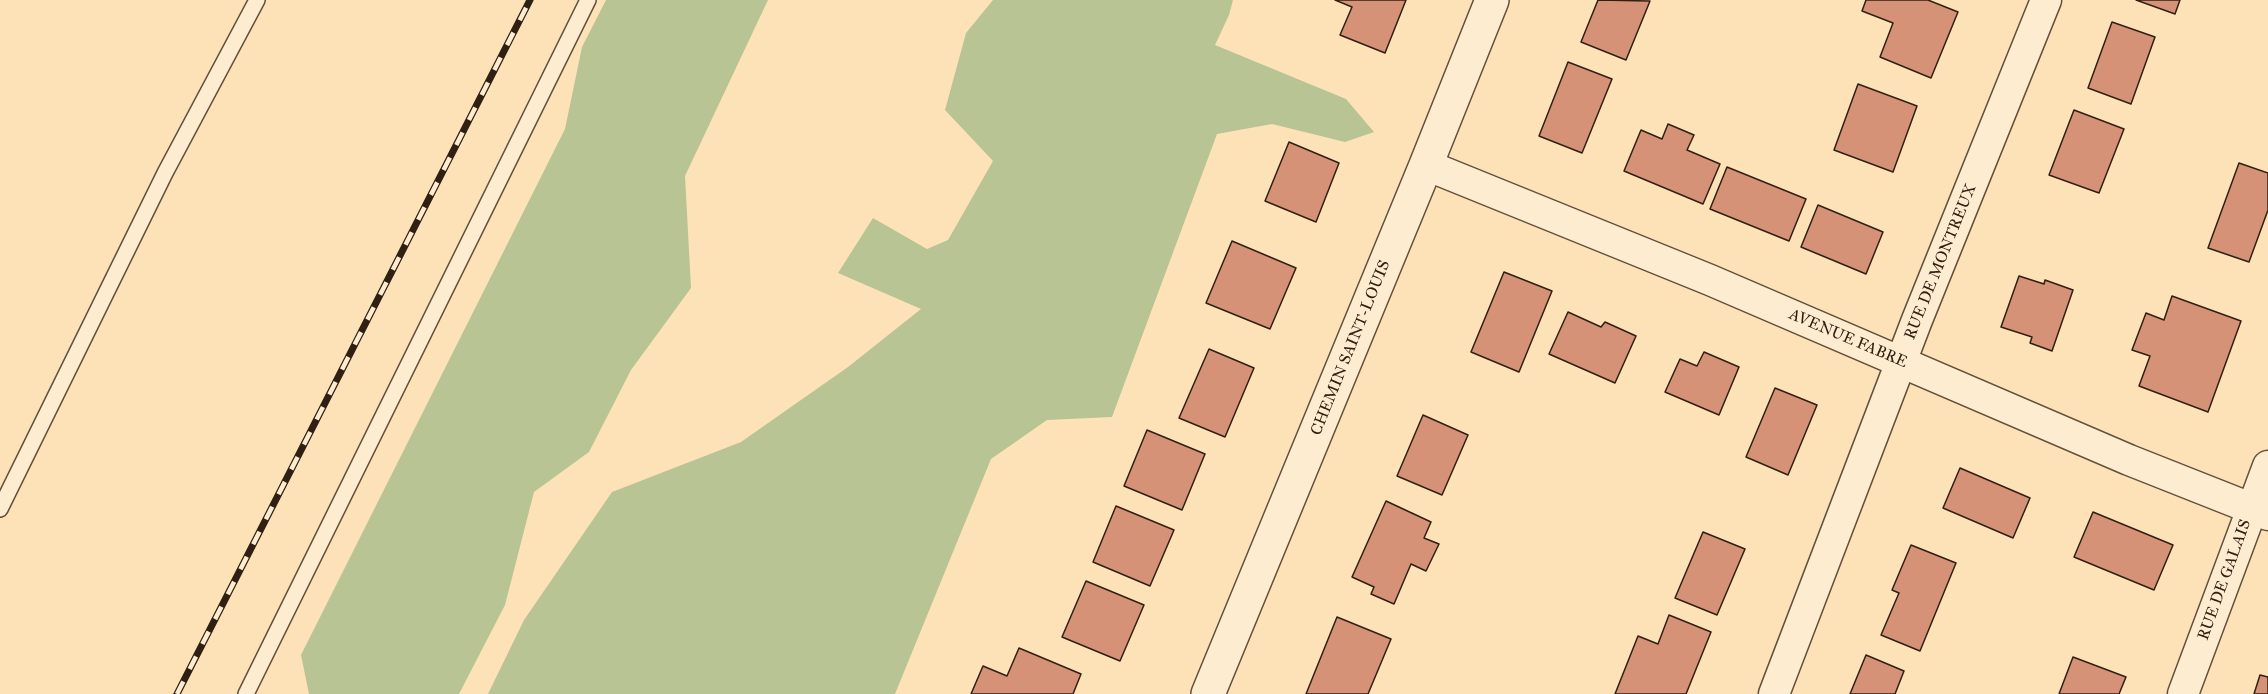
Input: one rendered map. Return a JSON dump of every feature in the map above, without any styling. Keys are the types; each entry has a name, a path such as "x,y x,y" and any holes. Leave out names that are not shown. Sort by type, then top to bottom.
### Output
{"street":[{"name":"CHEMIN SAINT-LOUIS","path":"1208,694 1492,0"},
{"name":"RUE DE MONTREUX","path":"1774,694 1902,362 2046,0"},
{"name":"AVENUE FABRE","path":"1426,165 1710,280 2128,460 2260,512"},
{"name":"RUE DE GALAIS","path":"2183,694 2260,512 2268,466"}],"lane":[{"path":"0,509 165,173 257,0"},
{"path":"246,694 588,0"}],"green space":[{"path":"606,0 768,0 685,176 691,288 631,370 589,452 534,492 505,605 459,694 309,694 301,655 565,129 582,47"},
{"path":"993,0 1233,0 1229,15 1215,45 1346,99 1374,132 1345,142 1272,124 1217,134 1112,417 1047,420 991,459 895,694 488,694 524,620 612,492 741,442 848,367 921,309 838,273 873,218 927,249 948,240 993,161 945,110 966,33"}],"building":[{"path":"1335,0 1406,0 1385,53 1340,35 1352,7"},
{"path":"1598,0 1650,1 1626,60 1581,42"},
{"path":"1866,0 1928,0 1958,12 1931,78 1880,57 1893,23 1862,11"},
{"path":"2136,0 2180,0 2175,14"},
{"path":"2112,22 2155,37 2131,104 2088,88"},
{"path":"1568,62 1612,79 1582,153 1539,136"},
{"path":"1858,84 1917,106 1893,172 1834,150"},
{"path":"2074,110 2124,129 2099,193 2049,175"},
{"path":"1668,124 1694,135 1687,150 1720,164 1703,204 1624,171 1641,130 1662,139"},
{"path":"1289,142 1339,163 1316,222 1265,201"},
{"path":"2239,163 2268,173 2268,210 2249,262 2208,248"},
{"path":"1727,167 1806,199 1789,241 1710,209"},
{"path":"1818,205 1883,232 1866,274 1801,247"},
{"path":"1232,241 1296,268 1270,329 1206,303"},
{"path":"1504,272 1552,291 1519,372 1471,352"},
{"path":"2019,276 2044,284 2045,280 2073,290 2052,351 2030,343 2032,337 2001,327"},
{"path":"2172,296 2241,321 2208,412 2139,386 2150,356 2132,350 2146,313 2164,320"},
{"path":"1568,312 1601,327 1605,322 1636,336 1615,383 1549,354"},
{"path":"1209,349 1254,368 1225,437 1179,418"},
{"path":"1704,352 1739,367 1719,415 1665,392 1680,359 1697,366"},
{"path":"1775,388 1817,405 1788,475 1746,457"},
{"path":"1423,415 1468,435 1442,495 1397,476"},
{"path":"1147,430 1205,454 1182,510 1124,486"},
{"path":"1960,468 2030,498 2013,538 1943,508"},
{"path":"1386,501 1431,522 1424,538 1439,544 1426,571 1411,564 1394,604 1371,594 1374,587 1352,577"},
{"path":"1116,506 1174,530 1150,586 1093,562"},
{"path":"2093,512 2173,545 2154,590 2074,557"},
{"path":"1703,532 1745,549 1717,615 1675,598"},
{"path":"1911,545 1956,563 1920,651 1881,635 1899,593 1892,590"},
{"path":"1086,581 1144,605 1120,661 1062,637"},
{"path":"1669,615 1711,632 1686,694 1615,694 1638,636 1658,644"},
{"path":"1337,617 1391,639 1368,694 1306,694"},
{"path":"1019,648 1081,674 1073,694 971,694 983,666 1007,676"},
{"path":"1866,655 1904,671 1895,694 1850,694"},
{"path":"2073,657 2126,677 2119,694 2059,694"},
{"path":"2260,675 2268,677 2268,694 2254,694"}],"railway":[{"path":"177,694 530,0"}]}
